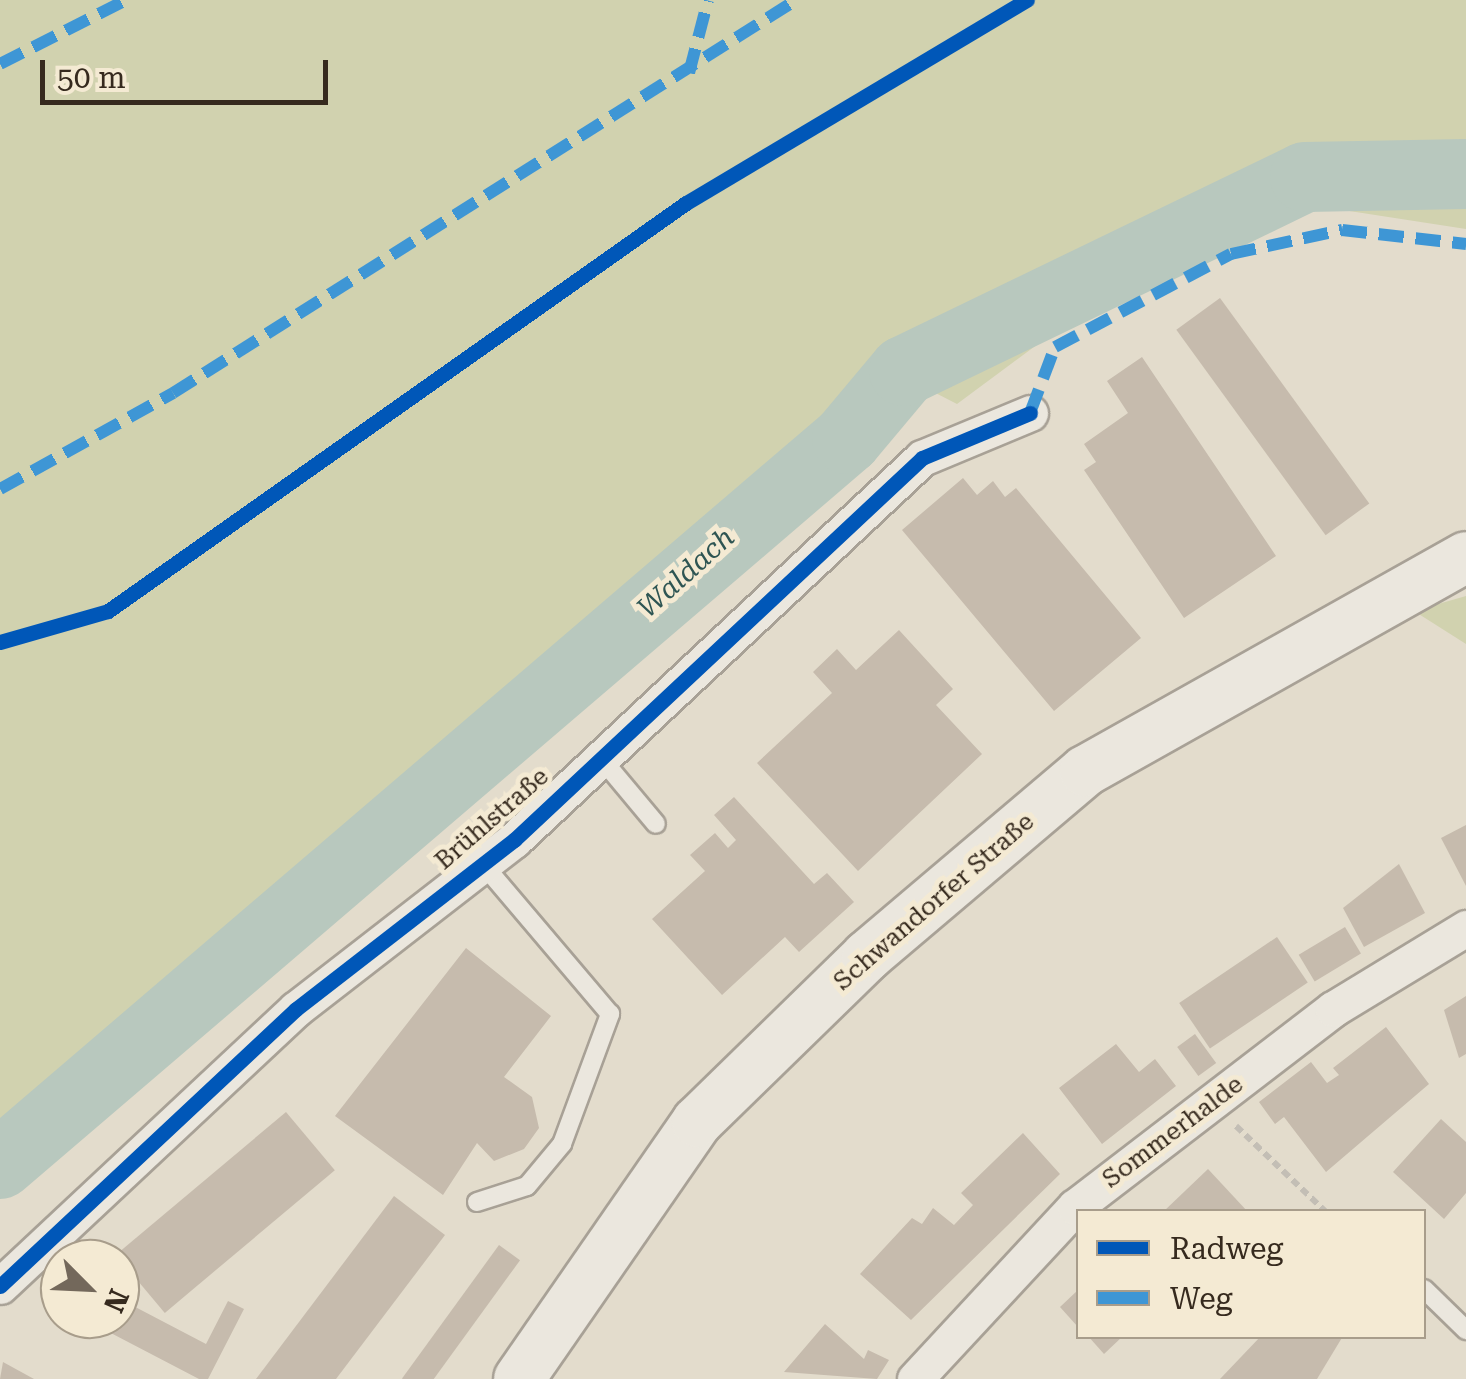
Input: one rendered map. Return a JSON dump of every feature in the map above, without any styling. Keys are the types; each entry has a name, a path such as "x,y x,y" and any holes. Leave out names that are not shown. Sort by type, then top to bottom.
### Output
{"main road":[{"name":"Schwandorfer Straße","path":"519,1379 697,1122 867,956 1085,771 1466,557"}],"street":[{"name":"Brühlstraße","path":"0,1286 296,1009 483,864 922,458 1030,413"},
{"name":"Sommerhalde","path":"916,1379 1075,1207 1332,1009 1466,928"}],"lane":[{"path":"600,757 656,824"},
{"path":"477,1202 526,1186 562,1144 610,1014 483,864"},
{"path":"1426,1291 1466,1330"}],"path":[{"path":"1212,1103 1323,1209"}],"green space":[{"path":"0,0 1466,0 1466,229 1304,204 1084,310 957,404 881,365 833,418 0,1120"},
{"path":"1466,596 1466,644 1414,611"}],"building":[{"path":"1220,298 1369,503 1326,535 1176,330"},
{"path":"1142,357 1276,556 1184,618 1084,470 1096,462 1084,444 1128,413 1107,381"},
{"path":"963,478 977,495 993,481 1005,497 1016,488 1141,638 1054,711 902,530"},
{"path":"899,630 953,689 936,705 982,754 858,871 757,763 832,693 813,672 837,649 856,670"},
{"path":"734,797 814,884 827,873 854,902 799,952 785,937 722,995 652,919 705,871 690,855 715,833 728,848 736,840 714,815"},
{"path":"1466,825 1466,886 1441,838"},
{"path":"1399,864 1425,913 1364,947 1343,908"},
{"path":"1345,927 1361,954 1315,981 1299,955"},
{"path":"1277,937 1308,983 1210,1049 1179,1003"},
{"path":"466,948 551,1016 504,1077 532,1097 539,1128 524,1149 494,1161 477,1143 443,1195 335,1116"},
{"path":"1466,996 1466,1054 1459,1058 1444,1010"},
{"path":"1386,1027 1429,1084 1326,1172 1284,1117 1275,1124 1259,1102 1311,1062 1327,1083 1339,1075 1333,1068"},
{"path":"1195,1034 1216,1063 1198,1076 1177,1047"},
{"path":"1116,1044 1139,1072 1155,1059 1176,1086 1102,1144 1059,1088"},
{"path":"286,1112 335,1170 165,1313 140,1283 140,1239 135,1239"},
{"path":"1441,1119 1466,1142 1466,1193 1444,1219 1393,1172"},
{"path":"1023,1133 1060,1174 911,1320 860,1274 912,1218 922,1224 933,1208 954,1225 973,1205 961,1193"},
{"path":"1208,1169 1245,1209 1166,1209"},
{"path":"394,1196 445,1235 336,1379 256,1379"},
{"path":"499,1245 520,1260 434,1379 402,1378"},
{"path":"1076,1292 1076,1325 1060,1307"},
{"path":"228,1301 244,1309 208,1379 199,1379 122,1339 140,1339 140,1309 206,1344"},
{"path":"825,1324 864,1359 868,1350 889,1360 877,1379 784,1372"},
{"path":"1091,1339 1120,1339 1104,1354"},
{"path":"1258,1339 1341,1339 1317,1379 1220,1379"},
{"path":"3,1362 34,1379 0,1379"}],"waterway":[{"name":"Waldach","path":"0,1164 847,439 904,371 1305,177 1466,174"}],"marked path":[{"path":"0,64 126,0"},
{"path":"689,73 708,0"},
{"path":"0,489 173,393 796,0"},
{"path":"1030,413 1055,347 1231,254 1342,230 1466,244"}],"cycle path":[{"path":"0,642 108,611 686,203 1027,0"},
{"path":"0,1286 296,1009 514,840 922,458 1030,413"}]}
